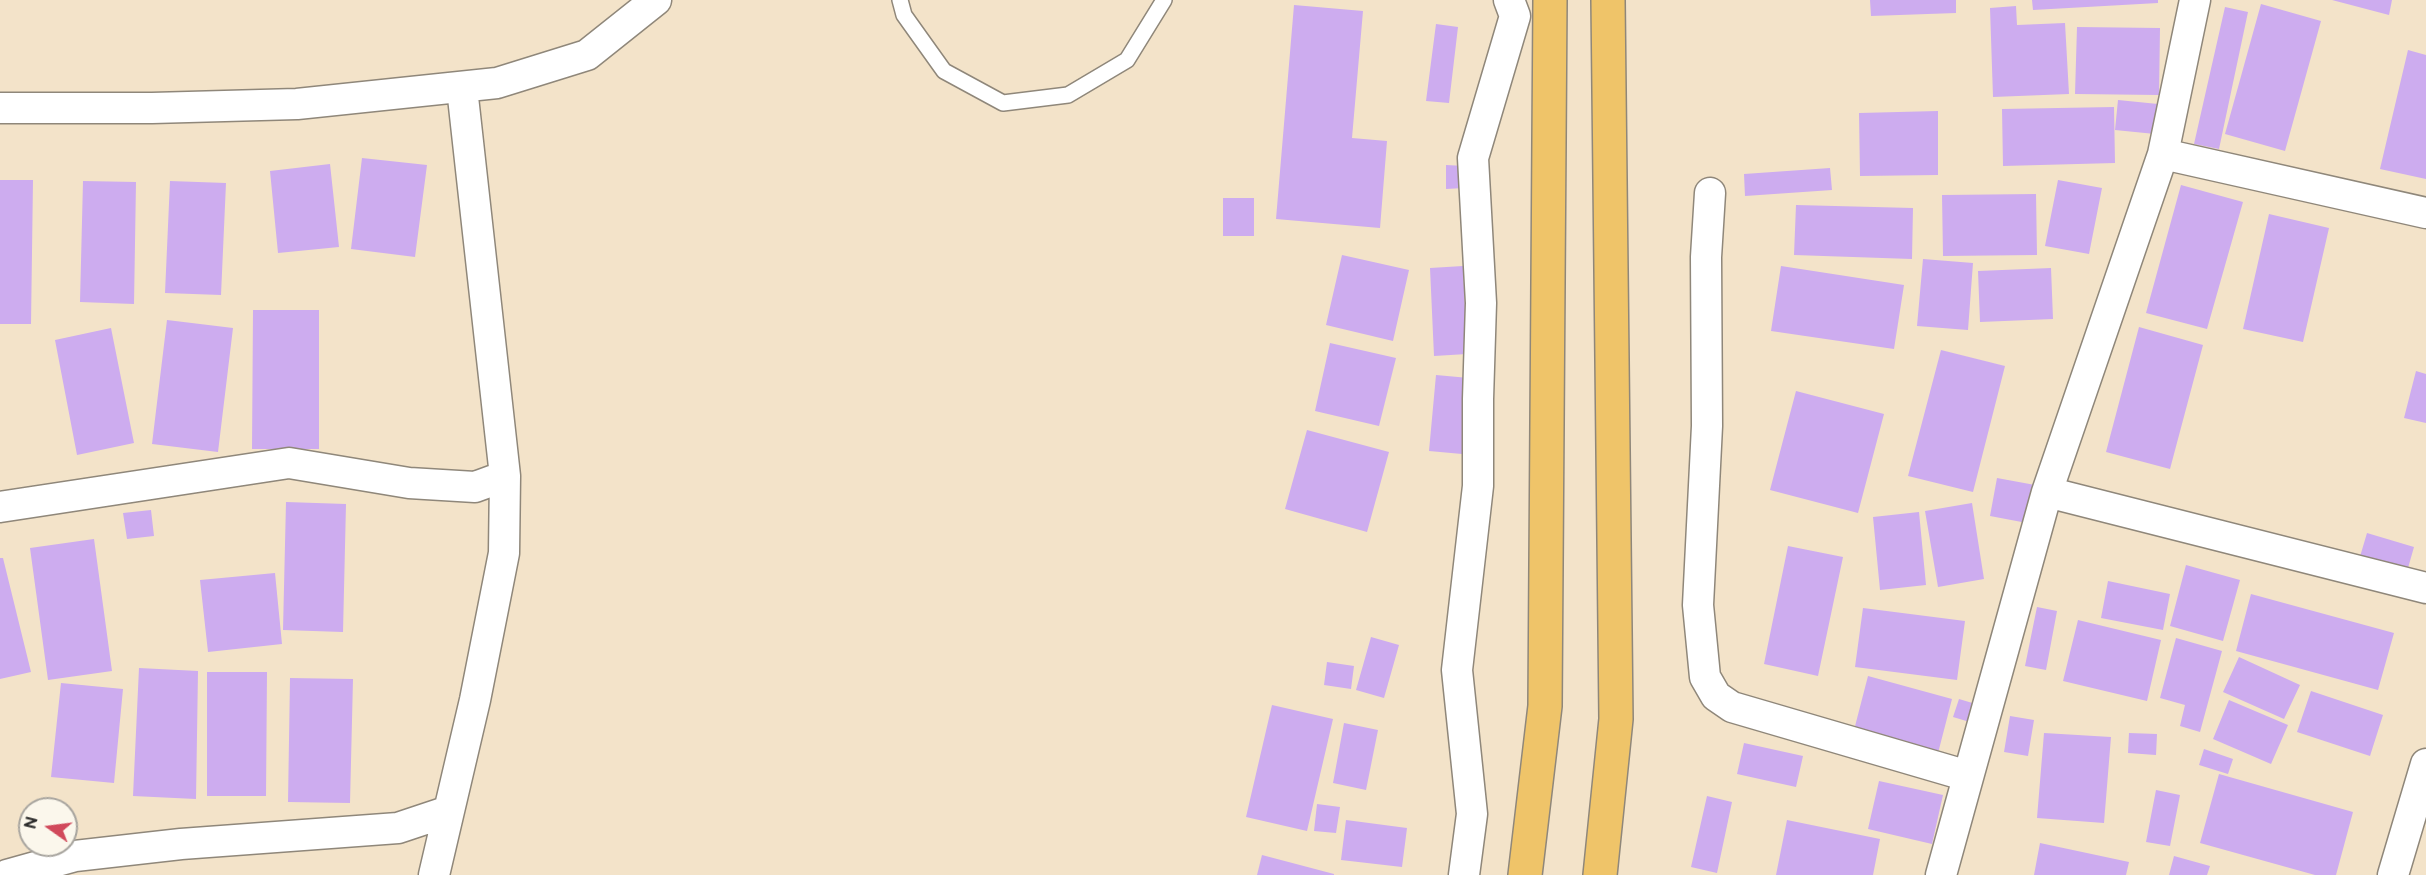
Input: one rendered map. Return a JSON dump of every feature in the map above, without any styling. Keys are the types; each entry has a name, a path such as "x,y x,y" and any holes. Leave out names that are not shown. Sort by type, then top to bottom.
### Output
{"highway":[{"path":"1525,875 1545,706 1550,0"},
{"path":"1600,875 1616,719 1608,0"}],"street":[{"path":"0,108 297,105 497,83 587,55 656,0"},
{"path":"1464,875 1472,814 1457,670 1478,486 1481,303 1473,158 1515,16 1509,0"},
{"path":"1941,875 2047,492 2163,154 2195,0"},
{"path":"434,875 475,700 504,553 505,476 462,88"},
{"path":"2163,154 2426,213"},
{"path":"1710,194 1706,257 1707,426 1698,605 1705,677 1716,696 1732,708 1968,776"},
{"path":"0,507 290,463 409,483 475,487 505,476"},
{"path":"2047,492 2426,588"},
{"path":"2393,875 2426,764"},
{"path":"8,875 75,856 181,844 398,828 449,811"}],"lane":[{"path":"900,0 904,15 944,71 1003,103 1068,95 1127,60 1164,0"}],"building":[{"path":"1870,0 1956,0 1956,13 1871,16"},
{"path":"2032,0 2158,0 2158,3 2033,10"},
{"path":"2332,0 2392,0 2389,15"},
{"path":"2261,4 2321,21 2285,151 2225,134"},
{"path":"1294,5 1363,11 1352,138 1387,141 1380,228 1276,219"},
{"path":"2016,6 2017,25 2065,23 2069,94 1993,97 1990,8"},
{"path":"2225,7 2248,12 2219,149 2194,144"},
{"path":"1436,24 1458,27 1449,103 1426,101"},
{"path":"2077,27 2160,28 2159,95 2075,94"},
{"path":"2408,50 2426,55 2426,179 2380,169"},
{"path":"2118,100 2158,104 2155,134 2115,130"},
{"path":"2114,107 2115,163 2003,166 2002,109"},
{"path":"1938,111 1938,175 1860,176 1859,113"},
{"path":"362,158 427,165 415,257 351,249"},
{"path":"330,164 339,247 278,253 270,171"},
{"path":"1446,165 1465,166 1464,188 1446,189"},
{"path":"1830,168 1832,190 1745,196 1744,174"},
{"path":"0,180 33,180 31,324 0,324"},
{"path":"2058,180 2102,188 2089,254 2045,246"},
{"path":"83,181 136,182 134,304 80,302"},
{"path":"170,181 226,183 221,295 165,293"},
{"path":"2181,185 2243,202 2207,329 2146,313"},
{"path":"2036,194 2037,255 1943,256 1942,195"},
{"path":"1223,198 1254,198 1254,236 1223,236"},
{"path":"1796,205 1913,208 1912,259 1794,255"},
{"path":"2269,214 2329,228 2303,342 2243,329"},
{"path":"1342,255 1409,270 1393,341 1326,325"},
{"path":"1923,259 1973,263 1968,330 1917,326"},
{"path":"1463,266 1467,354 1434,356 1430,268"},
{"path":"1781,266 1904,285 1894,349 1771,331"},
{"path":"2051,268 2053,319 1980,322 1978,271"},
{"path":"253,310 319,310 319,449 252,449"},
{"path":"167,320 233,328 218,452 152,444"},
{"path":"2139,327 2203,345 2170,469 2106,452"},
{"path":"111,328 134,443 77,455 55,340"},
{"path":"1330,343 1396,358 1379,426 1315,411"},
{"path":"1941,350 2005,366 1973,492 1908,476"},
{"path":"2416,371 2426,374 2426,423 2404,418"},
{"path":"1436,375 1469,378 1462,454 1429,451"},
{"path":"1796,391 1884,414 1858,513 1770,490"},
{"path":"1307,430 1389,452 1367,532 1285,509"},
{"path":"1997,478 2035,485 2027,523 1990,516"},
{"path":"286,502 346,504 343,632 283,630"},
{"path":"1972,503 1984,579 1938,587 1925,511"},
{"path":"151,510 154,536 127,539 123,513"},
{"path":"1919,512 1926,585 1880,590 1873,517"},
{"path":"2367,533 2414,547 2406,575 2359,560"},
{"path":"94,539 112,671 48,680 30,548"},
{"path":"1788,546 1843,557 1818,676 1764,664"},
{"path":"0,558 3,558 31,672 0,679"},
{"path":"2186,565 2240,580 2223,641 2170,626"},
{"path":"275,573 282,644 208,652 200,580"},
{"path":"2108,581 2170,594 2163,630 2101,618"},
{"path":"2251,594 2394,633 2378,690 2236,651"},
{"path":"2037,607 2057,611 2046,670 2025,666"},
{"path":"1863,608 1965,621 1957,680 1855,667"},
{"path":"2078,620 2161,640 2147,701 2063,681"},
{"path":"1371,637 1399,645 1384,698 1356,690"},
{"path":"2176,638 2222,651 2200,732 2180,726 2185,705 2160,698"},
{"path":"2239,657 2300,685 2284,719 2223,692"},
{"path":"1327,662 1354,666 1351,689 1324,685"},
{"path":"139,668 198,671 196,799 133,796"},
{"path":"207,672 267,672 266,796 207,796"},
{"path":"1868,676 1952,699 1937,757 1853,734"},
{"path":"290,678 353,679 350,803 288,802"},
{"path":"61,683 123,689 114,783 51,777"},
{"path":"2311,691 2383,715 2370,756 2297,732"},
{"path":"1959,699 1979,705 1973,723 1953,717"},
{"path":"2229,700 2288,725 2271,764 2213,739"},
{"path":"1272,705 1333,719 1307,831 1246,817"},
{"path":"2010,716 2034,720 2028,756 2004,752"},
{"path":"1344,723 1378,730 1366,790 1333,783"},
{"path":"2044,733 2111,737 2104,823 2037,818"},
{"path":"2129,733 2157,734 2156,755 2128,753"},
{"path":"1744,743 1803,756 1796,787 1737,774"},
{"path":"2204,749 2233,759 2228,774 2199,765"},
{"path":"2219,774 2353,812 2336,875 2315,875 2200,843"},
{"path":"1879,781 1943,795 1932,844 1868,829"},
{"path":"2156,790 2180,795 2170,846 2146,842"},
{"path":"1707,796 1732,802 1717,873 1691,867"},
{"path":"1317,804 1340,807 1336,833 1314,831"},
{"path":"1346,820 1407,828 1402,867 1341,860"},
{"path":"1787,820 1880,839 1873,875 1776,875"},
{"path":"2040,843 2129,862 2126,875 2034,875"},
{"path":"1262,855 1334,874 1334,875 1257,875"},
{"path":"2174,856 2210,866 2207,875 2169,875"}]}
